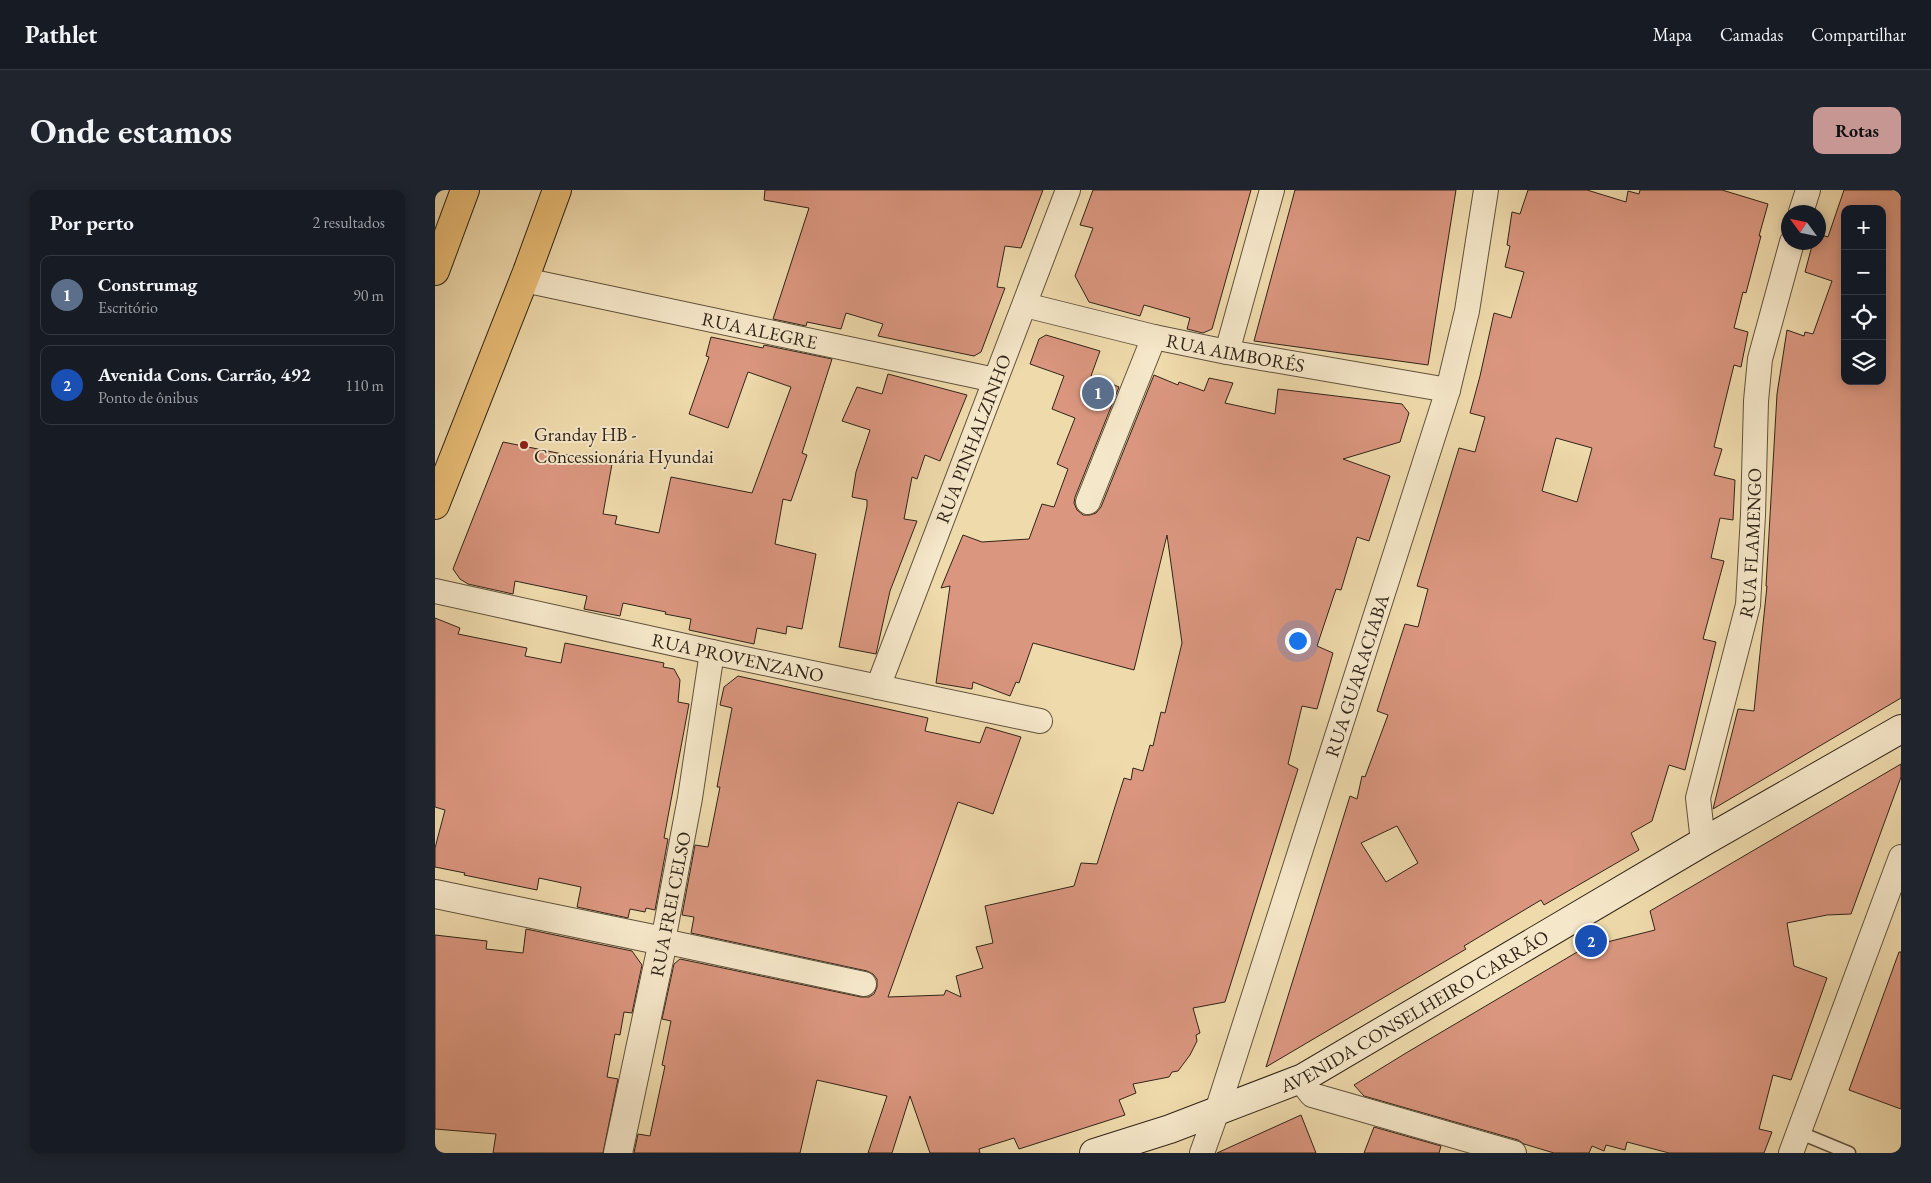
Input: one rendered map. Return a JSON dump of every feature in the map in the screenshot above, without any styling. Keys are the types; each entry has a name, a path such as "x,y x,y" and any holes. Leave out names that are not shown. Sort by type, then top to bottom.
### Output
{"highway":[{"path":"435,271 465,190"},
{"path":"435,505 524,280 557,190"}],"main road":[{"name":"AVENIDA CONSELHEIRO CARRÃO","path":"1094,1153 1170,1129 1300,1080 1703,842 1901,729"},
{"path":"435,894 663,941"},
{"name":"RUA FREI CELSO","path":"618,1153 663,941"}],"street":[{"name":"RUA PINHALZINHO","path":"877,687 1068,190"},
{"path":"1227,352 1272,190"},
{"name":"RUA GUARACIABA","path":"1202,1153 1448,390 1467,311 1486,190"},
{"path":"1803,205 1807,190"},
{"name":"RUA FLAMENGO","path":"1703,842 1698,798 1748,605 1756,401 1760,359 1790,250"},
{"name":"RUA ALEGRE","path":"524,280 995,380"},
{"name":"RUA AIMBORÉS","path":"1025,305 1154,337 1227,352 1448,390"},
{"path":"1087,502 1154,337"},
{"name":"RUA PROVENZANO","path":"435,591 1040,721"},
{"name":"RUA FREI CELSO","path":"663,941 690,798 712,652"},
{"path":"1795,1143 1901,857"},
{"path":"663,941 864,984"},
{"path":"1300,1080 1312,1095 1514,1153"}],"lane":[{"path":"1795,1143 1849,1153"}],"building":[{"path":"765,190 1043,190 1021,248 1005,246 997,287 1005,288 981,352 974,356 878,336 883,324 846,313 841,329 807,322 806,326 773,319 809,208 764,200"},
{"path":"1093,190 1251,190 1212,329 1203,333 1187,329 1190,318 1144,305 1140,316 1089,302 1075,276 1093,228 1080,225"},
{"path":"1295,190 1456,190 1428,365 1254,341"},
{"path":"1528,190 1587,190 1626,202 1628,191 1639,194 1640,190 1722,190 1768,204 1746,293 1743,292 1734,328 1748,332 1741,367 1734,365 1714,447 1722,449 1714,475 1735,480 1733,520 1720,518 1711,558 1724,561 1703,639 1716,642 1685,770 1669,765 1652,821 1631,833 1639,850 1544,905 1541,900 1464,946 1466,949 1266,1067 1350,796 1357,799 1362,776 1365,777 1388,715 1377,711 1405,624 1418,627 1428,589 1417,586 1459,448 1475,452 1485,417 1470,413 1494,313 1511,318 1524,272 1505,267 1510,246 1507,245 1512,212 1520,214","holes":["1556,438 1592,448 1577,502 1542,491","1397,826 1418,863 1386,882 1361,843"]},
{"path":"1844,190 1901,190 1901,698 1713,809 1738,709 1754,711 1767,586 1777,394 1787,330 1804,336 1805,332 1813,334 1832,281 1805,272 1811,250 1826,250 1826,236 1828,237"},
{"path":"1046,335 1100,351 1091,376 1119,387 1075,497 1074,503 1077,510 1083,515 1096,513 1101,507 1154,375 1178,385 1179,382 1204,391 1209,378 1233,383 1225,403 1275,414 1278,389 1402,404 1409,413 1400,442 1343,459 1390,476 1369,541 1357,537 1341,590 1336,589 1317,646 1333,653 1317,709 1302,706 1288,764 1298,769 1225,1002 1193,1008 1200,1033 1196,1035 1197,1041 1190,1055 1178,1071 1172,1072 1169,1077 1133,1084 1136,1093 1119,1100 1125,1115 1019,1149 1014,1138 979,1149 980,1153 930,1153 910,1096 892,1153 868,1153 887,1096 817,1080 800,1153 634,1153 638,1134 650,1136 665,1066 662,1065 671,1021 662,1019 674,964 680,959 861,997 869,997 874,994 877,987 877,979 867,971 691,933 694,917 682,915 695,845 708,847 720,787 717,787 732,708 720,705 724,687 738,676 928,718 925,731 980,743 986,727 1021,737 993,814 958,802 888,997 944,995 946,990 961,997 956,976 983,968 976,947 993,943 985,906 1074,886 1081,863 1097,864 1124,778 1131,780 1133,768 1143,771 1150,745 1153,746 1161,712 1165,713 1182,643 1167,535 1134,670 1033,643 1019,683 1016,682 1010,696 973,682 972,689 936,683 950,586 941,588 963,535 982,542 1029,539 1042,504 1054,507 1068,469 1057,464 1075,418 1052,409 1064,376 1030,364 1039,339"},
{"path":"711,337 763,348 764,345 832,359 802,453 807,455 791,501 783,499 775,544 816,554 802,629 787,626 786,634 757,628 754,644 689,630 691,619 665,614 666,612 623,603 620,616 584,609 587,596 515,581 513,594 468,584 460,579 453,569 503,442 612,464 603,514 617,516 615,524 659,533 671,477 752,493 791,387 748,372 728,428 689,414 709,357 706,356"},
{"path":"888,374 967,395 940,461 925,455 917,479 912,477 904,519 917,521 890,591 876,654 839,647 867,506 867,500 852,497 856,472 870,430 842,421 857,387 882,394"},
{"path":"435,618 460,628 458,634 527,648 525,656 561,663 565,643 664,663 663,667 674,669 680,680 678,702 689,704 664,838 668,839 655,910 646,908 645,912 630,909 628,918 577,907 581,887 539,878 537,890 435,867 435,848 445,810 435,807"},
{"path":"1901,764 1901,777 1851,914 1827,915 1787,923 1794,966 1827,978 1791,1080 1773,1075 1759,1129 1772,1132 1764,1153 1669,1153 1627,1142 1625,1150 1606,1145 1604,1151 1592,1146 1589,1153 1554,1153 1524,1144 1518,1140 1364,1096 1354,1085 1606,935 1607,942 1655,930 1650,911"},
{"path":"526,929 632,951 642,965 632,1013 624,1012 620,1035 615,1034 607,1077 618,1079 603,1153 493,1153 496,1134 435,1129 435,935 487,941 486,949 523,953"},
{"path":"1899,952 1901,952 1901,1109 1849,1090"},
{"path":"1301,1115 1316,1153 1217,1153"},
{"path":"1374,1127 1441,1146 1439,1153 1364,1153"}],"place":[{"name":"Construmag","path":"1098,393"},
{"name":"Granday HB - Concessionária Hyundai","path":"524,445"},
{"name":"Avenida Cons. Carrão, 492","path":"1591,941"}]}
